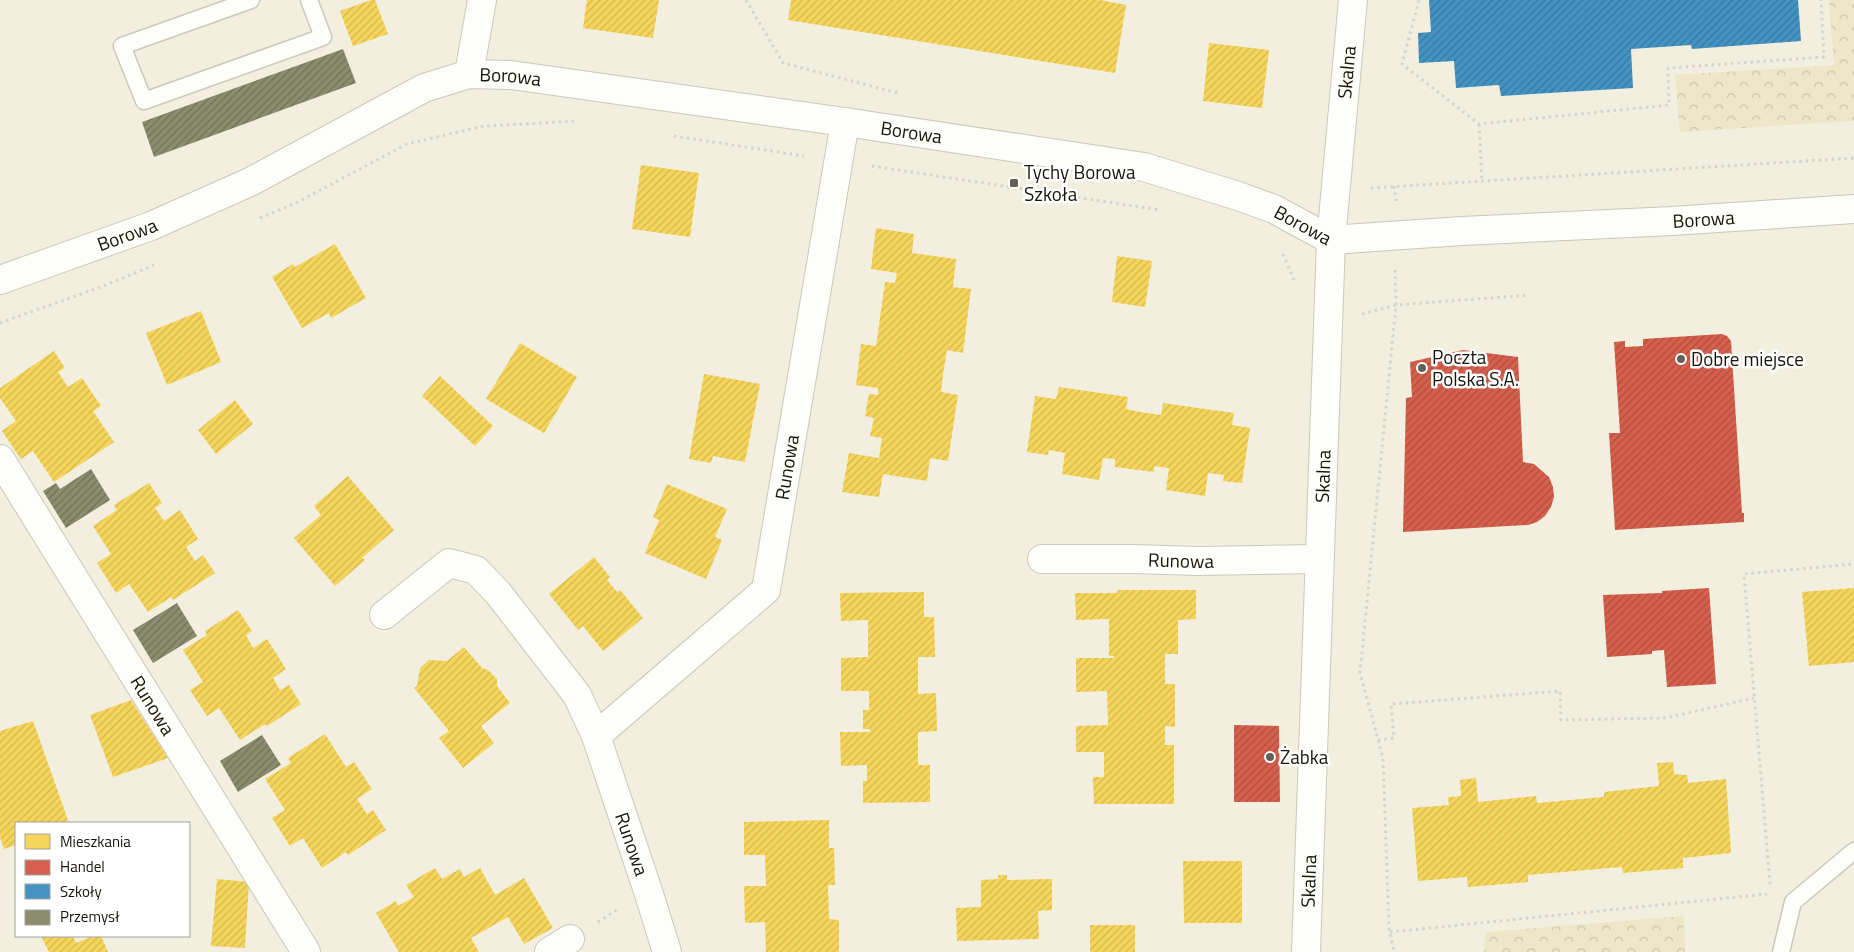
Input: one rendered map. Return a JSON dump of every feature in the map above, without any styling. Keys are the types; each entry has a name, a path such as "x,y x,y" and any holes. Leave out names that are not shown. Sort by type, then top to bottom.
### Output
{"street":[{"path":"469,74 482,0"},
{"name":"Skalna","path":"1306,952 1331,240 1353,0"},
{"name":"Borowa","path":"0,280 150,226 250,182 424,88 469,74 521,77 845,122 1144,167 1274,209 1331,240 1854,209"},
{"name":"Runowa","path":"596,736 766,590 845,122"},
{"name":"Runowa","path":"0,459 306,952"},
{"name":"Runowa","path":"1042,560 1132,559 1199,561 1319,559"},
{"name":"Runowa","path":"384,615 449,563 476,570 498,593 577,694 596,736 667,952"}],"lane":[{"path":"251,0 122,46 144,101 323,37 309,0"},
{"path":"1781,952 1793,902 1854,852"}],"path":[{"path":"1419,0 1402,64 1478,124 1669,105 1668,68 1824,57 1820,0"},
{"path":"251,222 296,203 407,144 484,126 581,121"},
{"path":"1478,124 1482,182"},
{"path":"667,134 1169,212"},
{"path":"1368,188 1854,158"},
{"path":"1394,186 1397,208"},
{"path":"1280,248 1295,283"},
{"path":"0,323 106,285 160,262"},
{"path":"1394,952 1390,932 1383,758 1360,673 1396,306 1395,270"},
{"path":"1354,316 1396,306 1529,295"},
{"path":"1390,932 1771,893 1744,574 1854,564"},
{"path":"1378,740 1394,738 1391,704 1560,691 1561,720 1666,718 1754,698"},
{"path":"560,945 648,891"}],"green space":[{"path":"1829,0 1854,0 1854,121 1680,132 1675,75 1834,65"},
{"path":"1684,916 1685,952 1484,952 1486,932"}],"building: Mieszkania":[{"path":"375,0 388,34 353,46 340,11"},
{"path":"587,0 659,0 653,38 583,28"},
{"path":"791,0 1100,0 1126,5 1115,73 788,20"},
{"path":"1209,43 1269,50 1262,108 1203,101"},
{"path":"641,165 699,173 690,237 632,229"},
{"path":"876,228 914,234 912,253 956,259 953,287 971,289 963,353 947,350 943,374 941,392 958,395 948,461 930,458 927,481 883,474 879,497 842,492 849,453 879,458 882,438 870,436 874,418 865,416 869,394 878,395 878,388 856,385 861,344 876,346 885,282 895,283 897,273 871,269"},
{"path":"335,244 366,298 331,318 329,313 302,328 272,277 293,264 295,267"},
{"path":"1117,256 1152,261 1145,307 1112,302"},
{"path":"201,311 221,362 167,385 146,333"},
{"path":"520,343 577,377 544,433 486,399"},
{"path":"54,351 65,368 58,372 68,387 82,378 101,406 93,411 114,442 54,482 33,451 21,459 2,431 16,421 0,398 0,388"},
{"path":"704,374 760,384 745,462 713,456 711,463 689,459"},
{"path":"440,376 493,426 475,446 422,396"},
{"path":"1059,387 1128,397 1126,409 1140,412 1161,415 1163,403 1234,413 1232,425 1250,428 1242,483 1223,481 1224,475 1208,473 1205,496 1166,490 1169,468 1154,466 1154,472 1115,467 1115,459 1103,458 1099,480 1062,474 1065,453 1049,450 1048,455 1027,452 1035,396 1056,399"},
{"path":"235,400 253,424 216,454 198,430"},
{"path":"348,476 394,530 362,558 365,560 335,586 294,538 321,515 314,506"},
{"path":"149,483 162,503 155,508 164,521 180,510 198,539 186,547 195,561 203,555 215,573 173,600 171,597 148,612 129,584 116,593 97,563 111,554 93,526 117,510 114,505"},
{"path":"667,484 727,509 715,537 722,540 706,579 645,553 659,520 653,517"},
{"path":"594,557 610,577 607,580 617,592 620,590 643,618 603,651 583,626 578,630 549,594"},
{"path":"1854,588 1854,662 1809,666 1802,592"},
{"path":"1118,590 1196,590 1196,619 1178,620 1178,654 1165,654 1165,684 1175,684 1175,727 1165,726 1165,745 1174,745 1174,804 1094,804 1093,777 1104,777 1104,752 1076,752 1076,726 1108,725 1107,691 1076,692 1076,658 1114,658 1114,656 1109,656 1109,619 1076,620 1075,593 1117,593"},
{"path":"924,592 924,617 934,617 935,657 918,657 918,694 936,693 937,731 918,732 918,765 930,765 930,802 863,803 863,781 867,781 867,765 841,766 840,732 870,732 870,729 863,729 863,710 869,710 869,691 841,691 841,658 868,657 868,620 841,621 840,593"},
{"path":"238,610 252,631 246,635 253,648 267,639 286,669 273,678 280,690 289,685 301,704 267,726 265,724 240,740 219,708 207,716 190,690 203,682 183,650 207,635 205,631"},
{"path":"464,647 482,668 488,670 497,679 497,686 510,703 481,726 494,743 463,768 439,738 449,731 414,688 417,686 420,668 429,660 447,661"},
{"path":"131,700 168,758 113,777 90,715"},
{"path":"33,721 69,822 15,822 15,845 4,849 0,837 0,731"},
{"path":"325,734 346,767 354,762 372,789 357,799 367,814 373,810 386,830 348,855 346,852 322,868 303,838 290,846 272,818 285,810 265,779 291,763 288,758"},
{"path":"1673,762 1674,774 1687,775 1688,783 1726,779 1731,853 1683,858 1683,868 1623,873 1622,867 1528,875 1528,882 1468,887 1467,877 1418,881 1412,808 1449,805 1448,797 1461,796 1460,780 1476,778 1478,802 1536,796 1537,803 1604,797 1604,792 1659,786 1657,763"},
{"path":"829,820 829,848 834,848 835,885 828,885 829,919 839,920 839,952 766,952 765,922 745,923 744,886 766,886 765,855 744,855 744,822"},
{"path":"1183,861 1242,861 1242,923 1184,923"},
{"path":"435,868 442,879 460,869 464,877 480,868 495,895 524,878 553,928 524,944 508,917 471,938 479,952 399,952 376,913 396,901 398,906 414,897 406,885"},
{"path":"998,875 1007,875 1007,880 1052,879 1052,910 1038,911 1039,939 957,941 956,908 981,907 981,880 998,879"},
{"path":"217,879 249,882 245,948 211,946"},
{"path":"1090,925 1135,925 1135,952 1090,952"},
{"path":"42,937 73,937 76,943 91,937 101,937 108,952 49,952"}],"building: Handel":[{"path":"1722,334 1731,341 1744,522 1615,530 1609,433 1620,433 1614,342 1625,341 1625,347 1643,346 1643,339"},
{"path":"1463,350 1518,357 1523,462 1534,464 1549,477 1554,497 1551,507 1545,516 1537,522 1528,525 1403,532 1406,398 1412,397 1410,362"},
{"path":"1709,588 1716,684 1667,687 1664,650 1652,651 1652,654 1607,657 1603,595 1662,593 1662,591"},
{"path":"1234,725 1279,726 1280,802 1234,802"}],"building: Szkoły":[{"path":"1429,0 1798,0 1801,41 1692,49 1691,45 1631,49 1633,88 1501,96 1499,85 1456,88 1454,61 1419,63 1418,33 1431,32"}],"building: Przemysł":[{"path":"343,49 356,83 154,157 142,122"},
{"path":"91,469 110,500 66,528 43,491 56,483 60,489"},
{"path":"177,603 197,636 153,663 133,630"},
{"path":"262,735 281,765 238,792 220,761"}],"place":[{"name":"Tychy Borowa Szkoła","path":"1014,183"},
{"name":"Dobre miejsce","path":"1681,359"},
{"name":"Poczta Polska S.A.","path":"1422,368"},
{"name":"Żabka","path":"1270,757"}]}
